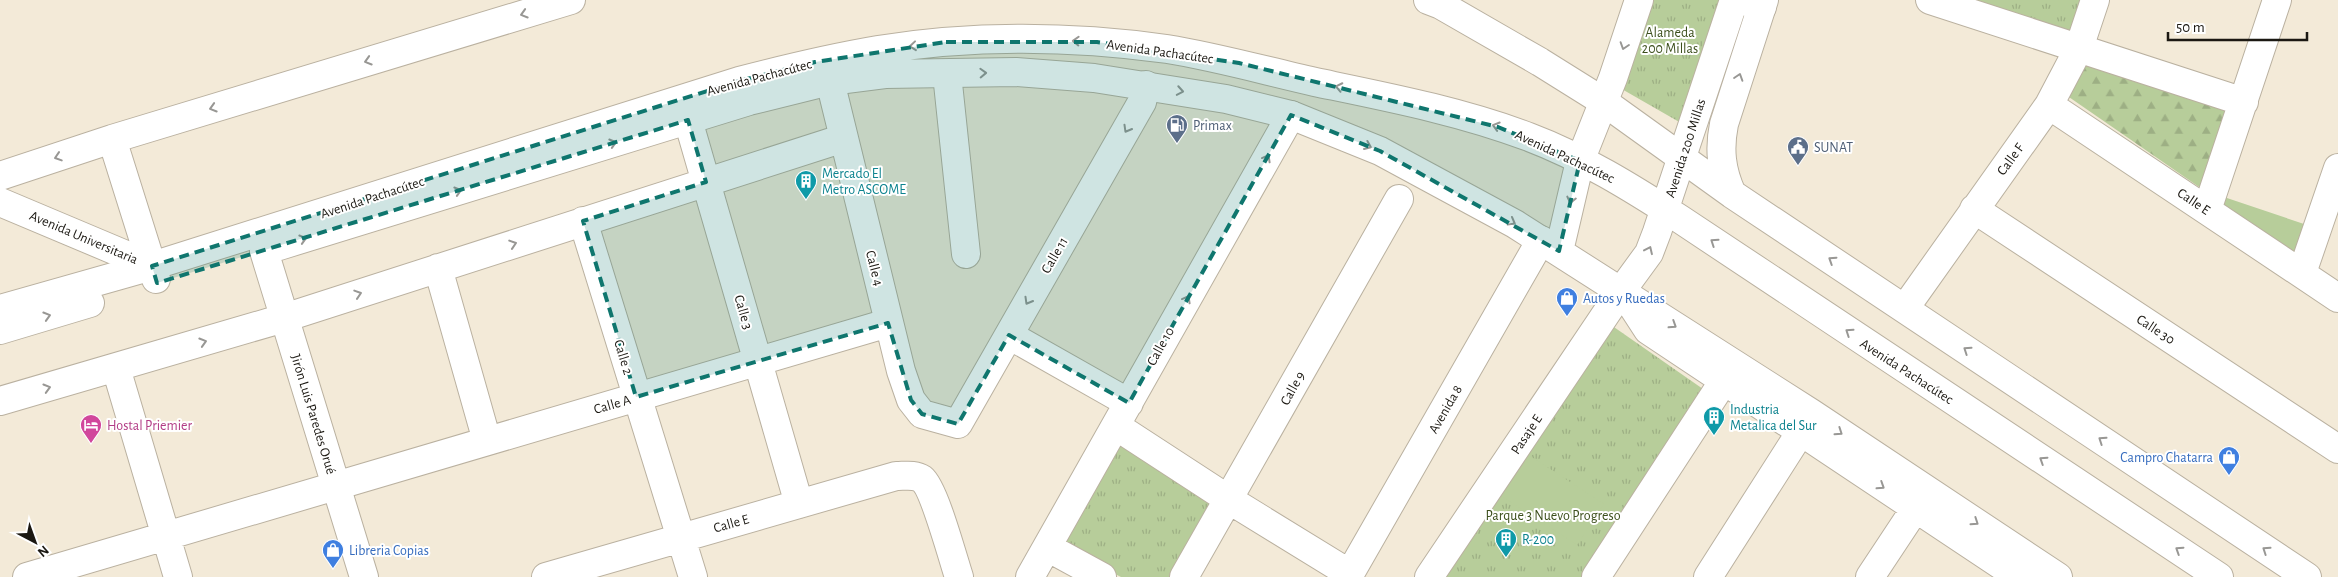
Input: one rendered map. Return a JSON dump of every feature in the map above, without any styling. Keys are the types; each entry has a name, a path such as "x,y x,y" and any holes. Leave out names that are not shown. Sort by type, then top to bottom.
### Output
{"street":[{"path":"0,176 112,139 570,0"},
{"path":"1428,0 1441,5 1540,62 1604,102 1682,156 1732,194 2307,577"},
{"path":"1550,245 1580,161 1604,102 1639,0"},
{"name":"Avenida 200 Millas","path":"1622,290 1649,253 1734,0"},
{"path":"1932,0 2244,102"},
{"name":"Calle F","path":"1905,308 2049,105 2079,48 2095,0"},
{"path":"2207,210 2277,0"},
{"path":"1732,194 1725,180 1720,145 1756,2"},
{"name":"Avenida Pachacútec","path":"0,330 155,274 739,81 815,62 881,50 946,42 1030,40 1097,42 1167,49 1238,62 1458,115 1530,138 1580,161 1665,209 2219,577"},
{"name":"Avenida Pachacútec","path":"0,309 264,250 749,101 830,81 885,74 1016,72 1094,78 1226,99 1291,116 1380,151 1515,224 1622,290 2058,577"},
{"path":"947,74 966,254"},
{"name":"Calle 4","path":"830,81 901,372 912,400 922,414 958,424"},
{"name":"Calle 11","path":"958,424 1142,102 1146,85"},
{"name":"Calle E","path":"2049,105 2338,298"},
{"name":"Calle 10","path":"1030,577 1291,116"},
{"name":"Calle 3","path":"688,120 799,504"},
{"path":"0,401 284,318 844,138"},
{"path":"112,139 155,274"},
{"path":"2302,273 2338,168"},
{"name":"Calle 9","path":"1184,577 1399,199"},
{"name":"Avenida Universitaria","path":"0,202 155,274"},
{"name":"Calle 30","path":"1974,209 2338,449"},
{"name":"Calle 2","path":"583,222 693,577"},
{"name":"Avenida 8","path":"1349,575 1550,245"},
{"name":"Jirón Luis Paredes Orué","path":"264,250 364,577"},
{"path":"438,268 487,441"},
{"name":"Avenida Pachacútec","path":"1622,290 1648,330 1723,382 2019,577"},
{"name":"Pasaje E","path":"1428,577 1622,290"},
{"name":"Calle A","path":"27,577 888,322"},
{"path":"1009,335 1122,414 1228,499 1349,575"},
{"path":"116,368 178,577"},
{"path":"1596,577 1723,382"},
{"path":"1708,577 1800,433"},
{"name":"Calle E","path":"546,577 896,476 916,476 929,487 959,577"},
{"path":"1870,577 1915,509"},
{"path":"1047,547 1102,577"}],"highlighted area":[{"path":"946,42 1097,42 1239,63 1498,127 1580,161 1559,251 1380,151 1291,115 1129,403 1009,335 958,424 922,414 911,400 888,323 636,397 583,221 706,182 688,120 157,283 152,266 739,81 815,62"}],"green space":[{"name":"Alameda 200 Millas","path":"1644,0 1723,0 1681,123 1620,88"},
{"path":"1974,0 2088,0 2075,39"},
{"path":"2085,56 2229,103 2202,189 2066,95"},
{"path":"2218,195 2313,227 2299,263 2213,206"},
{"name":"Parque 3 Nuevo Progreso","path":"1611,325 1703,389 1582,577 1441,577"},
{"path":"1114,440 1213,500 1171,577 1121,577 1062,547"},
{"path":"1527,454 1604,504 1577,545 1500,495"}],"place":[{"name":"Primax","path":"1177,144"},
{"name":"SUNAT","path":"1798,166"},
{"name":"Mercado El Metro ASCOME","path":"806,200"},
{"name":"Autos y Ruedas","path":"1567,317"},
{"name":"Industria Metalica del Sur","path":"1714,436"},
{"name":"Hostal Priemier","path":"91,444"},
{"name":"Campro Chatarra","path":"2229,476"},
{"name":"R-200","path":"1506,558"},
{"name":"Libreria Copias","path":"333,569"}]}
